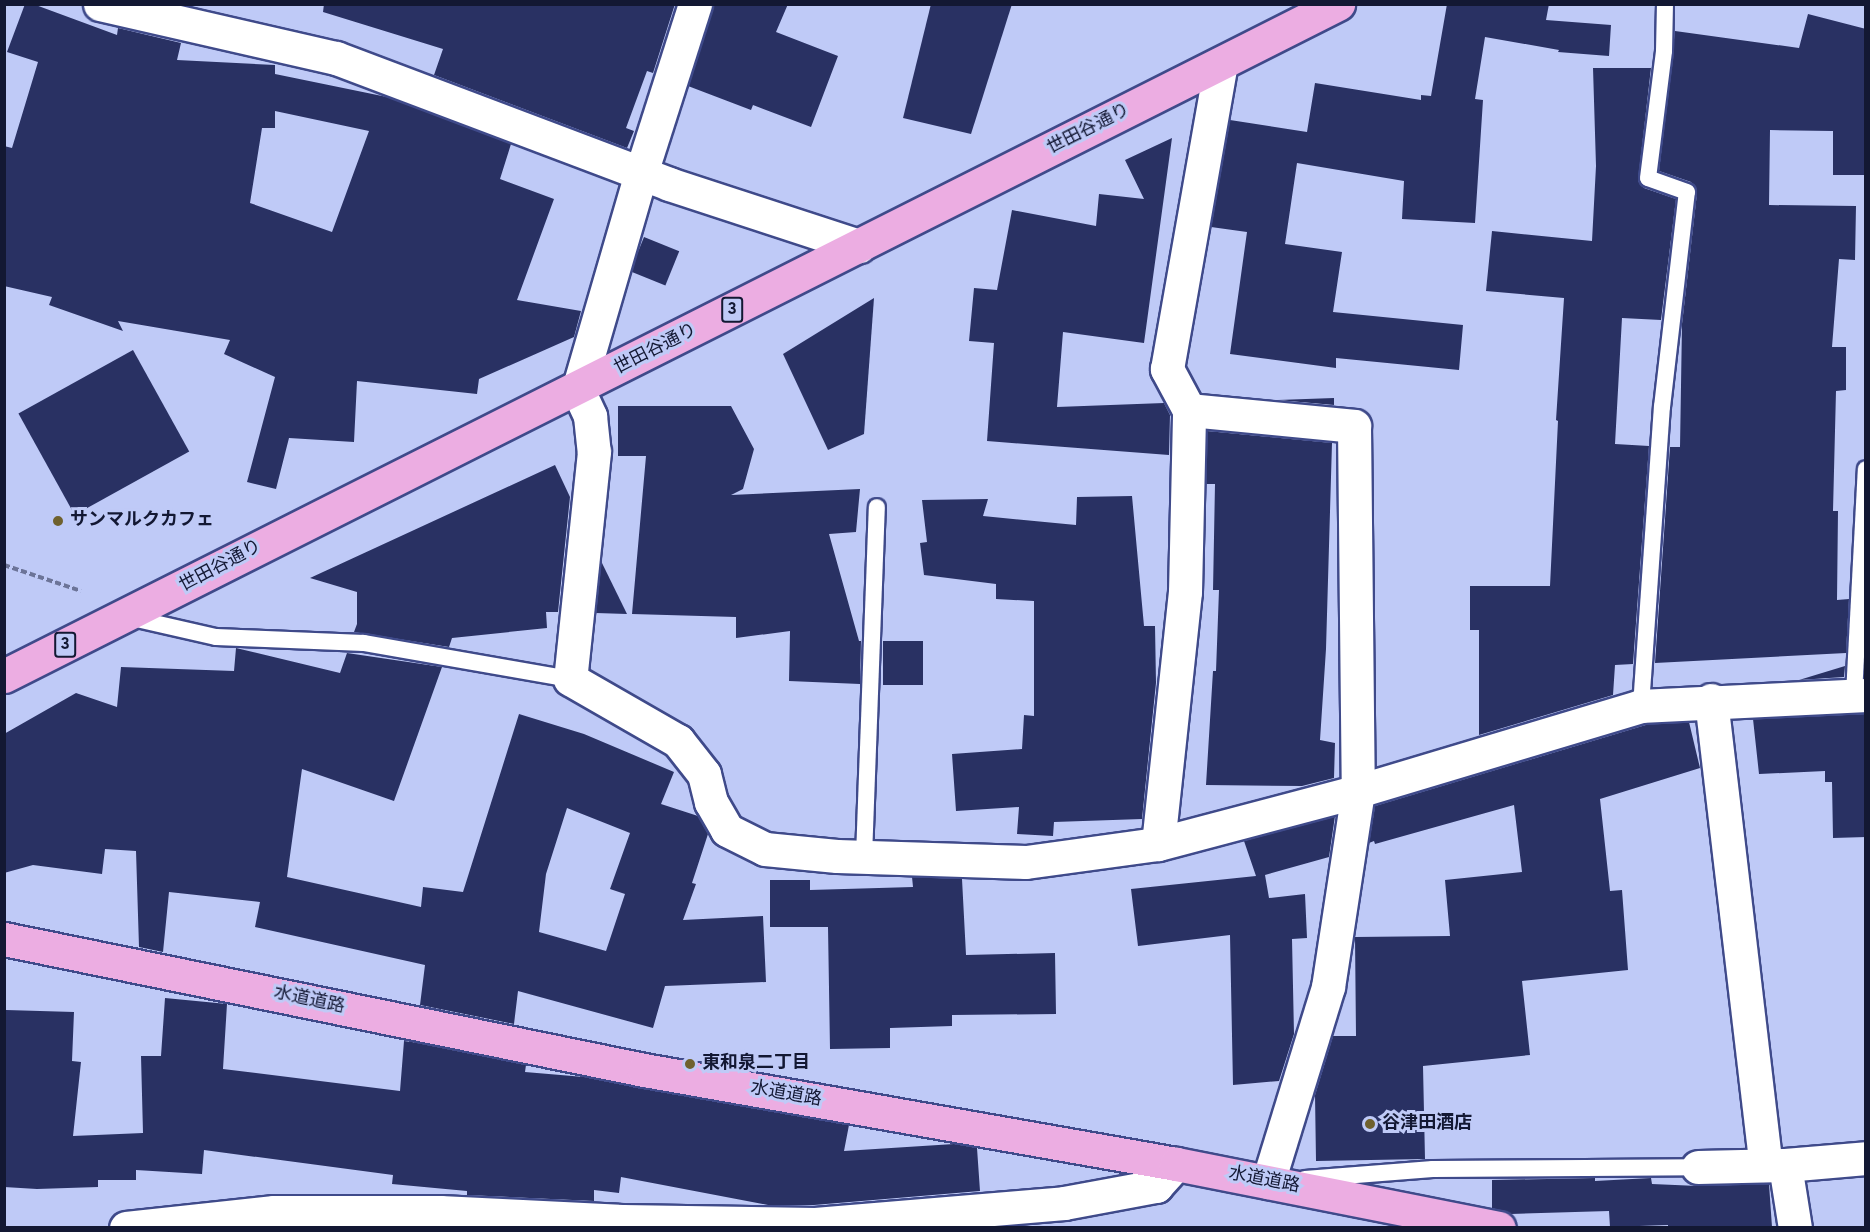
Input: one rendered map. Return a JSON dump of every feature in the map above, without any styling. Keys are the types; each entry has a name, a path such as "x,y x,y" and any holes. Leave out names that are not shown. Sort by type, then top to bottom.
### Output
{"main road":[{"name":"世田谷通り","path":"4,676 40,656 127,617 246,553 578,390 1338,4"},
{"name":"水道道路","path":"4,939 644,1070 1176,1164 1499,1227"}],"street":[{"path":"100,4 336,58 641,173 859,246"},
{"path":"695,4 641,173 578,390 590,416 594,452 570,679 678,741 704,774 711,802 727,830 765,849 864,857 1026,862 1158,844 1358,790 1641,705 1711,700 1860,695"},
{"path":"1158,844 1185,592 1189,410 1167,369 1221,64"},
{"path":"1189,410 1354,426 1358,790 1328,987 1268,1182"},
{"path":"1711,700 1775,1165 1795,1227"},
{"path":"1698,1167 1775,1165 1866,1158"},
{"path":"126,1227 274,1212 440,1220 815,1224 1067,1215 1156,1185 1176,1164"}],"lane":[{"path":"1641,705 1662,407 1686,192 1648,178 1664,51 1665,4"},
{"path":"1860,695 1866,469"},
{"path":"864,857 877,507"},
{"path":"127,617 216,637 364,643 570,679"},
{"path":"1268,1182 1433,1168 1698,1167"}],"path":[{"path":"4,565 81,591"}],"building":[{"path":"25,4 33,4 117,35 118,28 181,43 177,60 275,65 275,74 387,97 511,144 500,179 554,199 517,300 581,311 574,337 479,379 477,394 357,381 354,442 289,438 276,489 247,482 275,377 224,354 230,340 118,321 123,331 49,305 52,297 4,286 4,146 12,148 38,62 7,52","holes":["275,111 369,131 332,232 250,203 262,128 275,128"]},
{"path":"324,4 675,4 653,73 647,71 626,128 634,131 627,148 434,75 443,49 323,12"},
{"path":"713,4 788,4 776,32 838,56 811,127 753,105 751,110 688,86"},
{"path":"931,4 1012,4 971,134 903,118"},
{"path":"1447,4 1549,4 1546,20 1611,25 1609,56 1558,52 1559,50 1485,37 1475,99 1483,100 1475,223 1402,219 1404,181 1297,163 1285,244 1342,252 1333,312 1463,325 1459,370 1336,358 1336,368 1230,354 1247,232 1211,227 1230,120 1307,132 1315,83 1421,100 1421,95 1431,96"},
{"path":"1808,14 1866,29 1866,175 1833,175 1833,131 1770,130 1769,205 1856,206 1855,260 1839,259 1832,347 1846,347 1846,390 1836,391 1833,511 1838,511 1837,600 1849,599 1846,653 1655,663 1670,447 1680,447 1682,324 1697,193 1691,182 1659,171 1675,31 1799,48"},
{"path":"1593,68 1651,68 1638,181 1644,188 1676,199 1661,320 1622,318 1615,444 1649,446 1633,664 1615,665 1613,695 1479,735 1479,630 1470,630 1470,586 1550,586 1558,421 1556,420 1564,298 1486,291 1492,231 1592,241 1596,166"},
{"path":"1172,138 1144,343 1063,332 1057,407 1164,403 1170,415 1169,455 987,441 994,343 969,341 974,288 997,290 1012,210 1096,226 1099,194 1144,199 1125,160"},
{"path":"644,237 679,251 665,286 630,271"},
{"path":"874,298 864,434 828,450 783,354"},
{"path":"133,350 189,451 75,515 18,414"},
{"path":"1334,398 1334,405 1278,400"},
{"path":"618,406 731,406 754,449 743,489 731,495 860,489 856,532 829,534 859,641 861,641 860,684 789,681 790,631 736,638 736,617 632,614 646,456 618,456"},
{"path":"1207,431 1332,443 1326,649 1320,740 1335,743 1334,778 1302,786 1206,785 1213,671 1216,671 1219,590 1213,590 1215,484 1206,484"},
{"path":"555,465 570,497 558,612 546,612 547,628 452,638 449,647 354,632 357,624 357,592 310,578"},
{"path":"1132,496 1144,626 1155,626 1156,683 1142,819 1054,822 1053,836 1017,834 1019,807 956,811 952,754 1022,749 1024,715 1034,716 1034,601 996,599 996,584 924,575 920,543 927,542 922,500 988,499 983,516 1076,525 1077,497"},
{"path":"601,561 627,614 596,613"},
{"path":"883,641 923,641 923,685 883,685"},
{"path":"236,648 340,673 347,653 442,667 394,801 302,769 287,877 421,907 423,887 463,892 519,714 584,734 674,772 661,804 698,816 708,834 692,883 696,884 683,920 763,916 766,982 665,986 653,1028 518,991 514,1024 420,1005 425,965 255,927 260,902 169,892 163,952 139,947 136,851 105,849 102,874 33,865 4,873 4,734 76,693 117,707 121,667 234,671","holes":["567,808 630,833 610,889 625,894 606,951 539,932 546,874"]},
{"path":"1845,666 1844,677 1799,680"},
{"path":"1866,714 1866,837 1833,838 1832,782 1825,782 1825,771 1759,774 1753,719"},
{"path":"1689,722 1700,768 1600,799 1610,891 1622,890 1628,970 1522,981 1530,1055 1423,1066 1425,1159 1316,1161 1315,1095 1333,1036 1356,1036 1355,937 1450,936 1445,880 1522,872 1514,805 1375,844 1374,841 1369,843 1375,806 1649,724"},
{"path":"1335,816 1329,857 1265,875 1269,898 1305,894 1307,938 1292,939 1294,1034 1279,1081 1233,1085 1230,935 1138,946 1131,889 1256,876 1244,841"},
{"path":"912,877 962,879 966,955 1055,953 1056,1014 952,1015 952,1026 890,1028 890,1048 830,1049 828,927 770,927 770,880 810,880 810,890 913,887"},
{"path":"165,998 227,1004 223,1069 400,1091 404,1041 412,1042 526,1065 525,1072 584,1077 849,1125 844,1151 954,1144 977,1148 980,1191 814,1205 768,1205 621,1177 619,1193 594,1190 594,1201 467,1195 467,1191 392,1184 393,1175 204,1150 202,1174 136,1170 136,1180 98,1180 98,1187 37,1189 4,1187 6,1010 74,1012 72,1061 81,1062 73,1136 143,1133 141,1056 161,1056"},
{"path":"1595,1178 1595,1181 1651,1178 1652,1184 1698,1186 1769,1184 1772,1227 1668,1227 1668,1225 1610,1227 1609,1211 1511,1214 1492,1208 1492,1180"}],"place":[{"name":"サンマルクカフェ","path":"58,521"},
{"name":"東和泉二丁目","path":"690,1064"},
{"name":"谷津田酒店","path":"1370,1124"}]}
